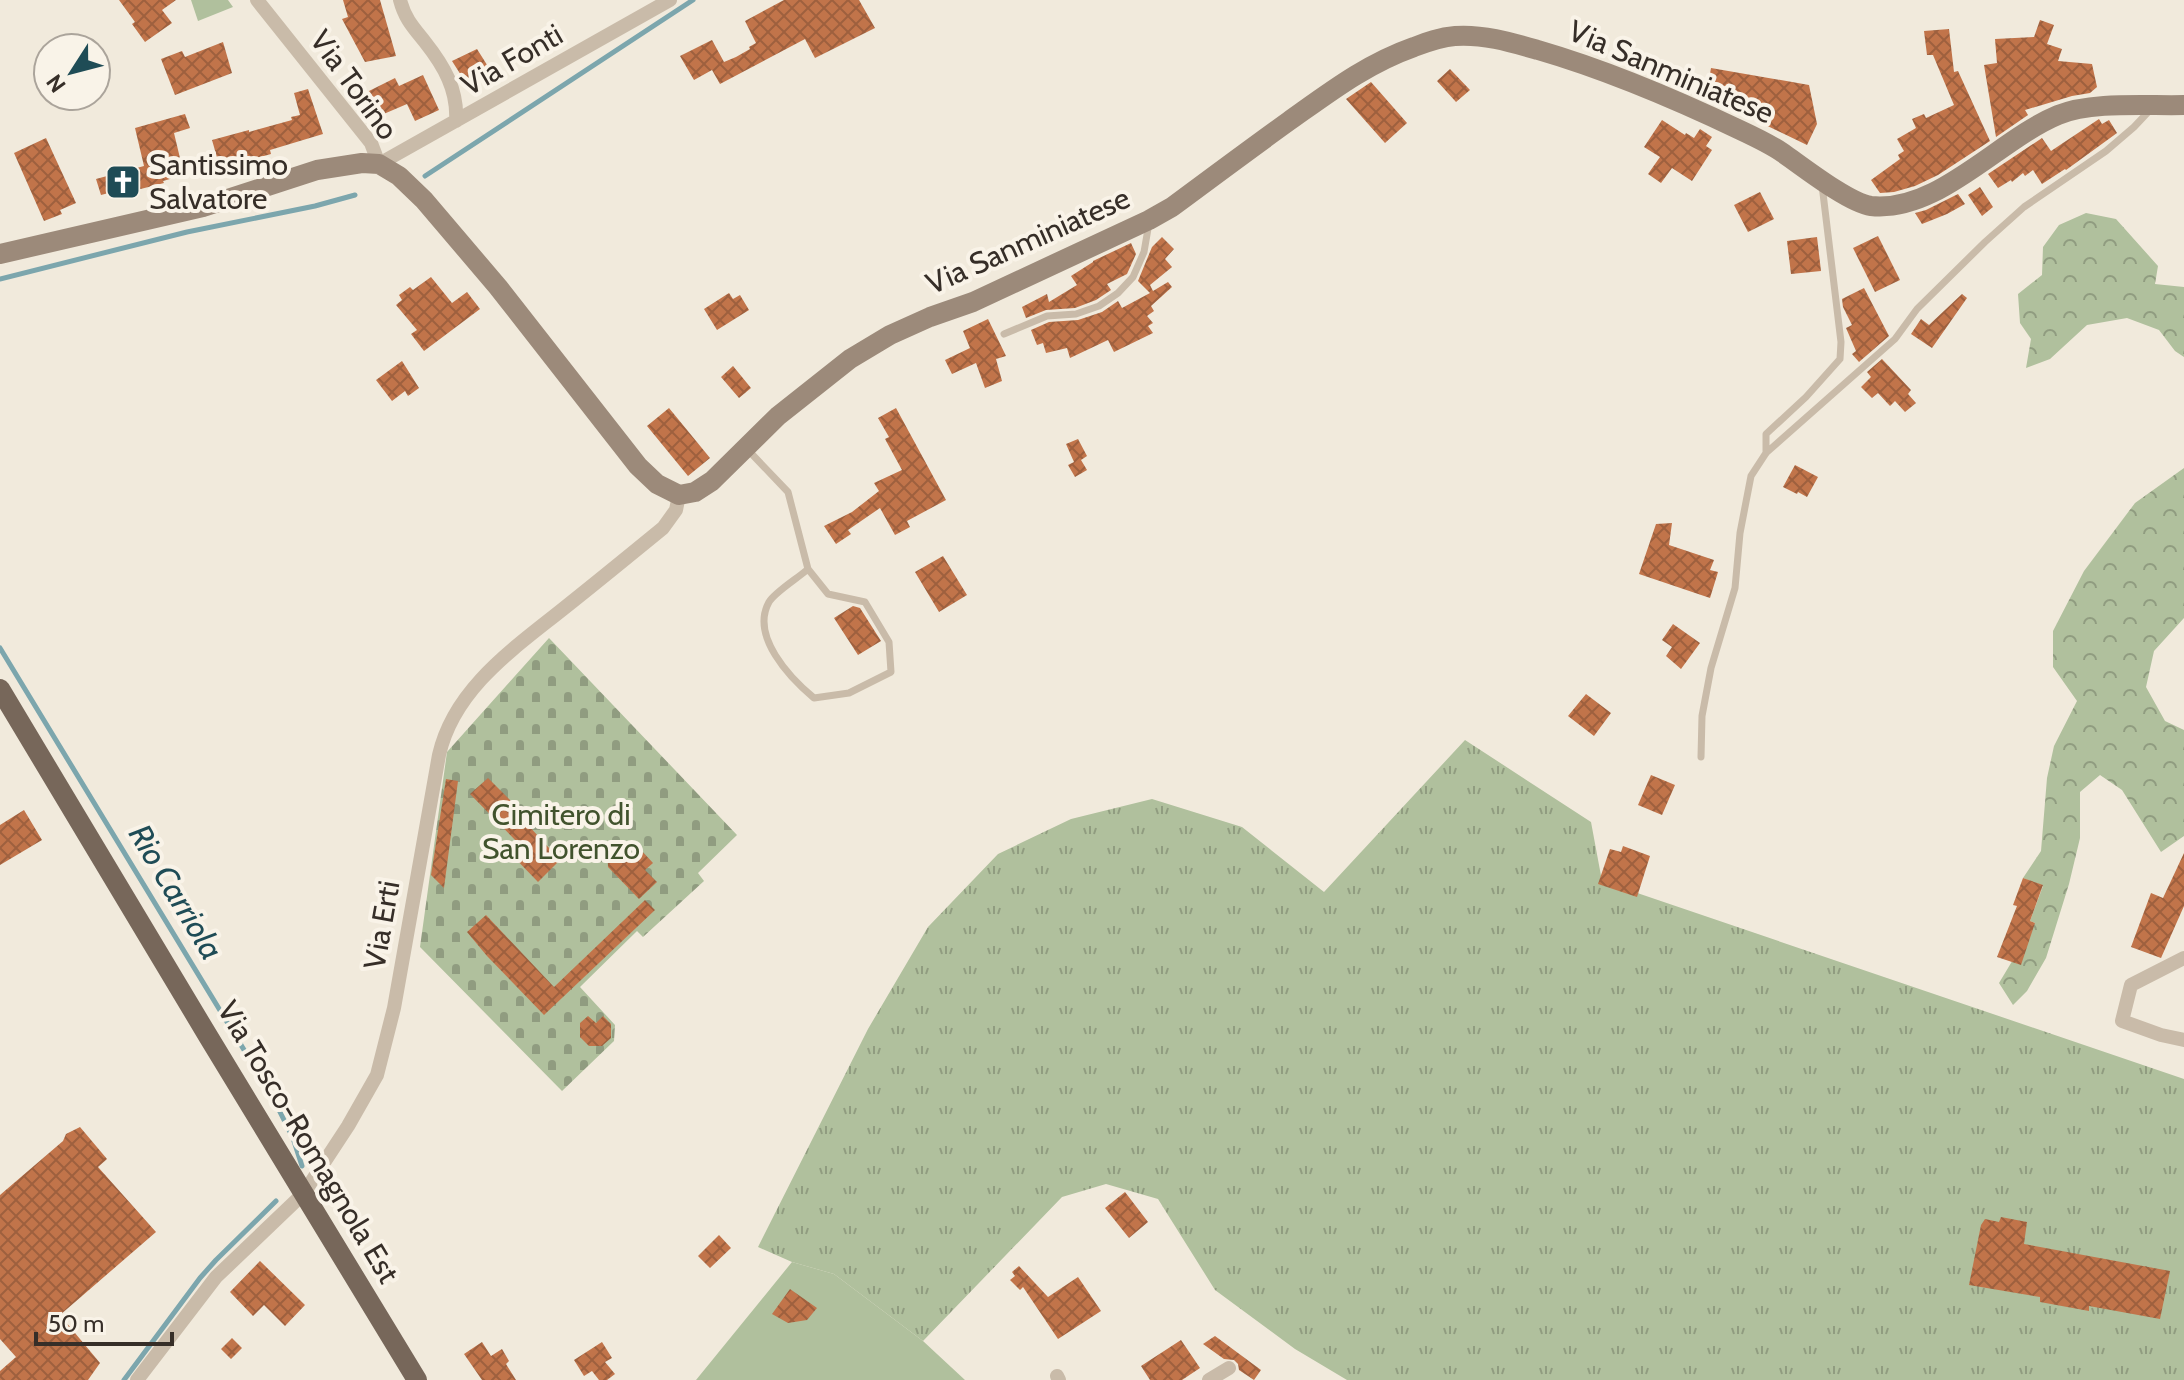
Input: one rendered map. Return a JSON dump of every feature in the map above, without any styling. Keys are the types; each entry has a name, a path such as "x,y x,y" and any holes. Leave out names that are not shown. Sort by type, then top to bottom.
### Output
{"main road":[{"name":"Via Sanminiatese","path":"679,495 695,492 712,481 778,416 850,359 890,335 973,302 1149,220 1172,207 1352,76 1393,54 1435,40 1472,36 1505,41 1570,59 1623,79 1745,132 1861,203 1873,206 1907,203 1936,192 2034,126 2059,114 2081,107 2184,105"},
{"path":"0,254 203,207 317,170 362,163 379,164 399,176 424,200 498,287 638,466 657,484 679,495"},
{"name":"Via Tosco-Romagnola Est","path":"0,689 417,1380"}],"street":[{"name":"Via Torino","path":"257,0 371,143 379,164"},
{"path":"400,0 404,16 443,66 453,88 457,105 456,121"},
{"name":"Via Fonti","path":"379,164 670,0"},
{"name":"Via Erti","path":"137,1380 216,1277 304,1193 377,1075 394,1008 443,735 462,703 490,668 663,528 676,510 679,495"},
{"path":"2184,958 2131,985 2122,1021 2184,1040"},
{"path":"1209,1380 1229,1368"}],"lane":[{"path":"1701,757 1702,716 1711,668 1735,588 1740,533 1751,476 1766,453 1895,339 1917,309 2024,207 2106,151 2154,105"},
{"path":"1766,453 1766,434 1806,397 1840,359 1841,342 1821,179"},
{"path":"1004,334 1047,316 1076,314 1099,306 1118,293 1133,277 1144,252 1149,220"},
{"path":"746,448 788,492 808,569 828,594 865,602 889,642 891,672 849,693 814,698 794,681 774,655 763,622 770,601 808,569"}],"green space":[{"path":"191,0 228,0 233,7 198,21"},
{"path":"2086,213 2116,219 2158,266 2155,284 2184,287 2184,357 2175,351 2159,330 2127,318 2087,325 2050,359 2026,368 2031,339 2020,323 2018,294 2042,275 2043,247 2059,225"},
{"path":"2184,468 2184,618 2154,651 2146,687 2165,721 2184,730 2184,836 2161,852 2122,790 2100,775 2080,792 2080,838 2046,958 2027,991 2013,1005 1999,983 2035,923 2030,921 2043,886 2023,878 2041,851 2047,778 2054,746 2077,701 2053,667 2053,631 2084,571 2135,503"},
{"name":"Cimitero di San Lorenzo","path":"549,638 737,835 698,873 704,881 643,937 637,931 580,987 615,1025 614,1041 562,1091 420,947 447,752"},
{"path":"1465,740 1591,822 1602,881 2184,1079 2184,1380 1347,1380 1295,1349 1215,1290 1158,1199 1106,1184 1062,1197 923,1341 834,1274 792,1262 758,1247 868,1029 928,927 998,854 1071,819 1152,799 1242,827 1324,892"},
{"path":"792,1262 834,1274 923,1341 965,1380 696,1380"}],"building":[{"path":"119,0 176,0 162,10 172,23 145,42"},
{"path":"343,0 380,0 396,56 365,62 342,19 348,17"},
{"path":"784,0 859,0 875,28 815,58 805,39 720,84 712,70 694,80 680,56 712,40 724,62 736,57 756,43 745,21"},
{"path":"2040,20 2054,25 2047,44 2062,49 2058,61 2092,64 2097,87 2090,93 2025,110 2028,115 1996,137 1984,65 1997,63 1995,39 2034,37"},
{"path":"1949,29 1954,72 1958,71 1990,141 1938,175 1915,186 1880,193 1871,180 1900,159 1898,155 1904,151 1897,139 1916,128 1912,119 1924,114 1926,118 1954,105 1933,55 1927,55 1924,31"},
{"path":"223,42 232,73 175,95 161,59 182,51 185,57"},
{"path":"477,49 489,68 466,83 452,61"},
{"path":"1711,68 1809,85 1817,124 1807,145 1751,118 1755,106 1706,96"},
{"path":"1450,69 1470,90 1456,102 1437,81"},
{"path":"423,75 439,110 415,121 407,104 379,116 369,103 365,93 395,78 399,86"},
{"path":"1371,82 1407,123 1385,143 1346,99"},
{"path":"308,89 323,134 270,150 271,154 220,168 212,140 292,120 291,117 300,115 294,93"},
{"path":"185,114 190,128 174,133 184,175 125,193 124,189 101,195 96,179 144,166 135,128"},
{"path":"2099,119 2102,124 2109,120 2117,133 2042,184 2033,170 1998,188 1988,174 2042,138 2051,151"},
{"path":"1662,120 1685,135 1694,138 1700,129 1712,137 1706,146 1712,150 1692,181 1672,168 1661,183 1648,174 1660,157 1644,147"},
{"path":"46,138 76,203 60,210 62,214 44,221 14,153"},
{"path":"1980,187 1993,207 1982,216 1968,195"},
{"path":"1760,192 1774,219 1748,232 1734,205"},
{"path":"1958,194 1965,204 1947,214 1922,224 1915,213 1926,210"},
{"path":"1878,236 1900,280 1875,292 1853,248"},
{"path":"1162,237 1174,249 1165,259 1172,267 1150,285 1153,291 1168,282 1172,287 1151,306 1154,311 1147,316 1153,323 1148,326 1153,333 1114,352 1108,340 1070,358 1067,348 1046,353 1043,343 1037,345 1031,330 1049,322 1078,320 1102,312 1118,301 1122,308 1150,293 1138,281 1152,247"},
{"path":"1817,237 1821,271 1791,274 1787,241"},
{"path":"1131,243 1136,254 1127,274 1107,284 1111,290 1075,308 1046,310 1026,318 1022,307 1047,294 1049,302 1077,285 1071,276 1093,261"},
{"path":"431,277 452,303 467,292 480,309 424,351 411,334 417,330 396,305 402,300 399,295 410,287 413,290"},
{"path":"1864,288 1889,336 1859,362 1852,354 1856,351 1846,328 1852,325 1842,299"},
{"path":"729,293 733,299 740,295 749,310 717,330 704,309"},
{"path":"1962,294 1967,298 1932,348 1911,334 1921,319 1929,325"},
{"path":"988,319 1006,356 996,359 1002,381 985,388 976,363 952,374 945,360 970,348 963,331"},
{"path":"1882,359 1911,390 1908,394 1916,403 1905,412 1895,401 1890,406 1878,393 1872,398 1861,387 1871,377 1867,372"},
{"path":"402,361 419,388 408,396 405,391 392,401 376,380"},
{"path":"733,366 751,388 739,398 721,377"},
{"path":"669,408 710,458 688,476 647,426"},
{"path":"896,408 946,500 907,521 910,527 895,535 880,508 848,530 851,534 836,544 824,526 852,512 879,491 874,483 902,470 885,439 889,437 878,418"},
{"path":"1078,439 1087,456 1081,460 1087,470 1075,477 1068,465 1074,462 1066,444"},
{"path":"1795,465 1818,477 1807,497 1783,487"},
{"path":"1672,523 1669,545 1714,560 1710,570 1718,572 1710,598 1639,574 1656,524"},
{"path":"943,556 967,595 939,612 915,572"},
{"path":"853,606 860,608 881,641 858,655 834,618"},
{"path":"1673,624 1700,643 1681,669 1666,656 1672,647 1662,640"},
{"path":"1586,694 1611,713 1594,736 1568,716"},
{"path":"1651,775 1675,785 1662,815 1638,805"},
{"path":"488,778 531,821 528,825 560,860 538,882 509,852 518,843 470,794"},
{"path":"446,779 458,781 444,888 431,875"},
{"path":"24,810 42,840 0,865 0,825"},
{"path":"607,842 615,850 621,845 632,857 640,849 653,863 645,870 657,882 639,899 608,867"},
{"path":"1623,846 1650,856 1637,897 1598,884 1610,849 1621,852"},
{"path":"2184,853 2184,906 2161,958 2131,947 2151,893 2163,898"},
{"path":"2023,878 2043,885 2030,921 2035,923 2021,965 1997,957 2017,906 2013,905"},
{"path":"645,900 655,910 544,1015 467,932 486,915 554,987"},
{"path":"588,1016 596,1023 603,1016 611,1024 611,1038 602,1046 589,1046 580,1037 580,1023"},
{"path":"80,1127 107,1159 98,1167 156,1232 60,1315 100,1363 88,1380 0,1380 0,1371 16,1357 0,1339 0,1195 63,1141 66,1134"},
{"path":"1125,1192 1148,1222 1129,1238 1105,1208"},
{"path":"2001,1217 2027,1222 2024,1244 2170,1271 2160,1319 2089,1306 2089,1311 2040,1302 2040,1297 1969,1285 1981,1225 1985,1219 1999,1222"},
{"path":"719,1235 731,1248 710,1268 698,1256"},
{"path":"260,1261 305,1305 285,1326 264,1305 253,1316 230,1292"},
{"path":"1019,1266 1048,1297 1078,1277 1101,1311 1058,1339 1023,1287 1020,1290 1010,1280 1015,1276 1012,1272"},
{"path":"790,1289 817,1308 807,1320 788,1323 772,1314"},
{"path":"1215,1336 1261,1370 1254,1380 1239,1370 1234,1360 1224,1359 1203,1344"},
{"path":"232,1338 242,1348 231,1359 221,1349"},
{"path":"1181,1340 1200,1368 1182,1380 1150,1380 1141,1366"},
{"path":"482,1342 491,1356 502,1349 509,1361 506,1364 516,1380 482,1380 464,1354"},
{"path":"602,1342 612,1358 605,1362 615,1374 607,1380 599,1380 592,1371 584,1376 574,1360"}],"waterway":[{"path":"425,176 693,0"},
{"path":"0,279 187,232 355,195"},
{"name":"Rio Carriola","path":"0,648 272,1096 293,1138 302,1166"},
{"name":"Rio Carriola","path":"124,1380 200,1278 276,1201"}],"place":[{"name":"Santissimo Salvatore","path":"123,182"}]}
